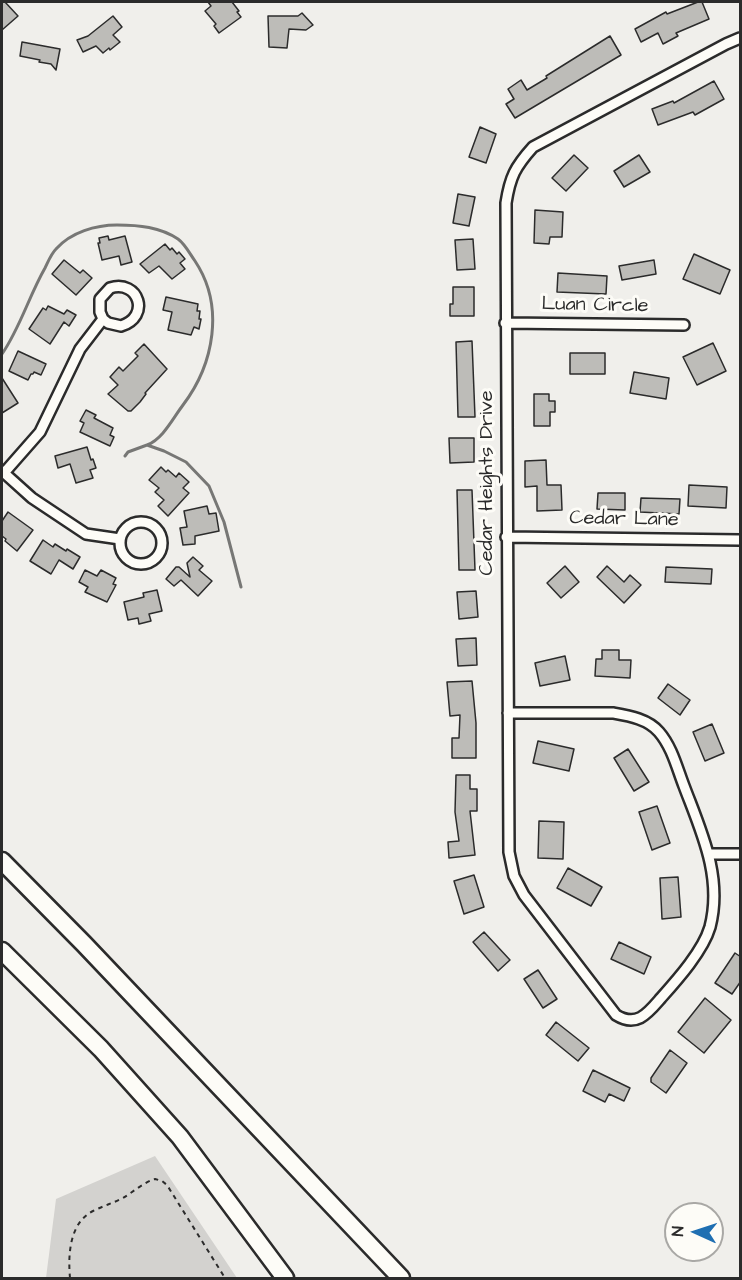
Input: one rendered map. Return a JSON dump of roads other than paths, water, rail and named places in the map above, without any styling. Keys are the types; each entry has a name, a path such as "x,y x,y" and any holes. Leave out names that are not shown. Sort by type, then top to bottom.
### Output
{"highway":[{"path":"2,861 401,1278"},
{"path":"2,951 101,1049 180,1137 285,1278"}],"street":[{"name":"Cedar Heights Drive","path":"709,854 714,898 710,927 704,942 672,985 647,1014 639,1019 627,1020 616,1015 524,895 514,876 509,852 506,203 510,180 518,164 533,147 741,38"},
{"path":"116,286 135,294 139,307 134,320 122,326 114,326 103,319 99,305 104,293 116,286"},
{"path":"103,319 80,349 40,432 3,472 32,498 86,534 120,539"},
{"name":"Luan Circle","path":"506,322 684,325"},
{"path":"146,522 153,525 160,533 162,548 153,562 138,565 122,554 120,539 131,524 146,522"},
{"name":"Cedar Lane","path":"506,537 741,540"},
{"path":"508,713 614,713 646,722 659,732 672,753 709,854 741,854"}],"waterway":[{"path":"2,354 51,256 69,238 92,228 117,225 149,228 178,239 187,249 204,278 213,316 212,334 202,372 194,389 163,433 147,445"},
{"path":"125,456 128,452 147,445 164,451 186,462 209,486 224,522 241,587"}]}
